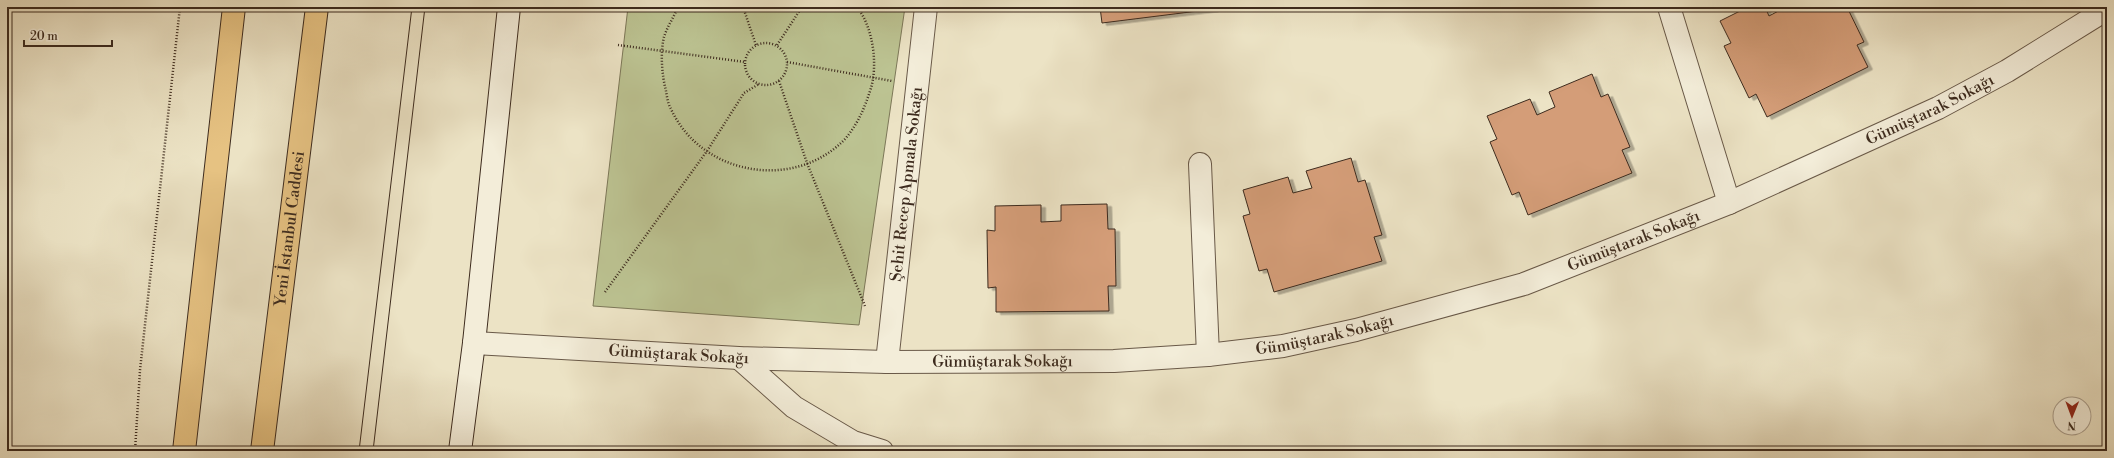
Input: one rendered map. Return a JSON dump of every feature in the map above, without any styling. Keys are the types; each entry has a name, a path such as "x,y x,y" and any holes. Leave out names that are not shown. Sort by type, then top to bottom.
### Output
{"highway":[{"path":"184,451 234,7"},
{"name":"Yeni İstanbul Caddesi","path":"262,451 317,7"}],"street":[{"path":"460,451 474,343 509,7"},
{"name":"Şehit Recep Apmala Sokağı","path":"887,362 926,7"},
{"path":"1669,7 1729,203"},
{"name":"Gümüştarak Sokağı","path":"474,343 739,358 887,362 1114,361 1208,355 1283,346 1349,331 1524,284 1729,203 1938,108 2007,71 2107,9"},
{"path":"1200,164 1208,355"},
{"path":"739,358 794,408 853,442 882,451"}],"path":[{"path":"135,451 140,370 180,7"},
{"path":"678,7 664,38 661,74 670,109 691,139 718,159 751,170 785,170 817,159 844,139 864,111 874,78 873,45 861,13 857,7"},
{"path":"743,7 756,45"},
{"path":"777,46 802,7"},
{"path":"764,43 777,46 782,50 787,62 787,70 779,81 766,86 759,84 748,76 744,62 751,49 756,45 764,43"},
{"path":"618,45 744,62"},
{"path":"787,62 918,85"},
{"path":"779,81 807,163 867,310"},
{"path":"605,292 707,151 744,93 759,84"}],"green space":[{"path":"628,7 905,7 859,325 593,306"}],"building":[{"path":"1100,7 1213,7 1214,9 1102,23"},
{"path":"1748,7 1765,7 1769,16 1786,7 1847,7 1864,42 1857,45 1868,67 1767,117 1756,94 1749,98 1724,46 1731,43 1720,21"},
{"path":"1592,74 1601,97 1608,94 1630,147 1622,150 1632,173 1528,215 1519,192 1512,195 1490,142 1497,139 1487,116 1530,99 1537,115 1555,107 1549,92"},
{"path":"1351,158 1358,182 1365,180 1382,235 1374,237 1382,261 1274,292 1267,269 1259,271 1243,216 1250,214 1243,190 1288,177 1293,193 1312,188 1306,171"},
{"path":"1107,204 1108,229 1115,229 1116,286 1108,286 1109,311 996,312 996,287 988,288 987,230 995,231 995,206 1041,205 1041,222 1061,221 1061,205"}],"tram line":[{"path":"359,451 412,7"},
{"path":"373,451 425,7"}]}
